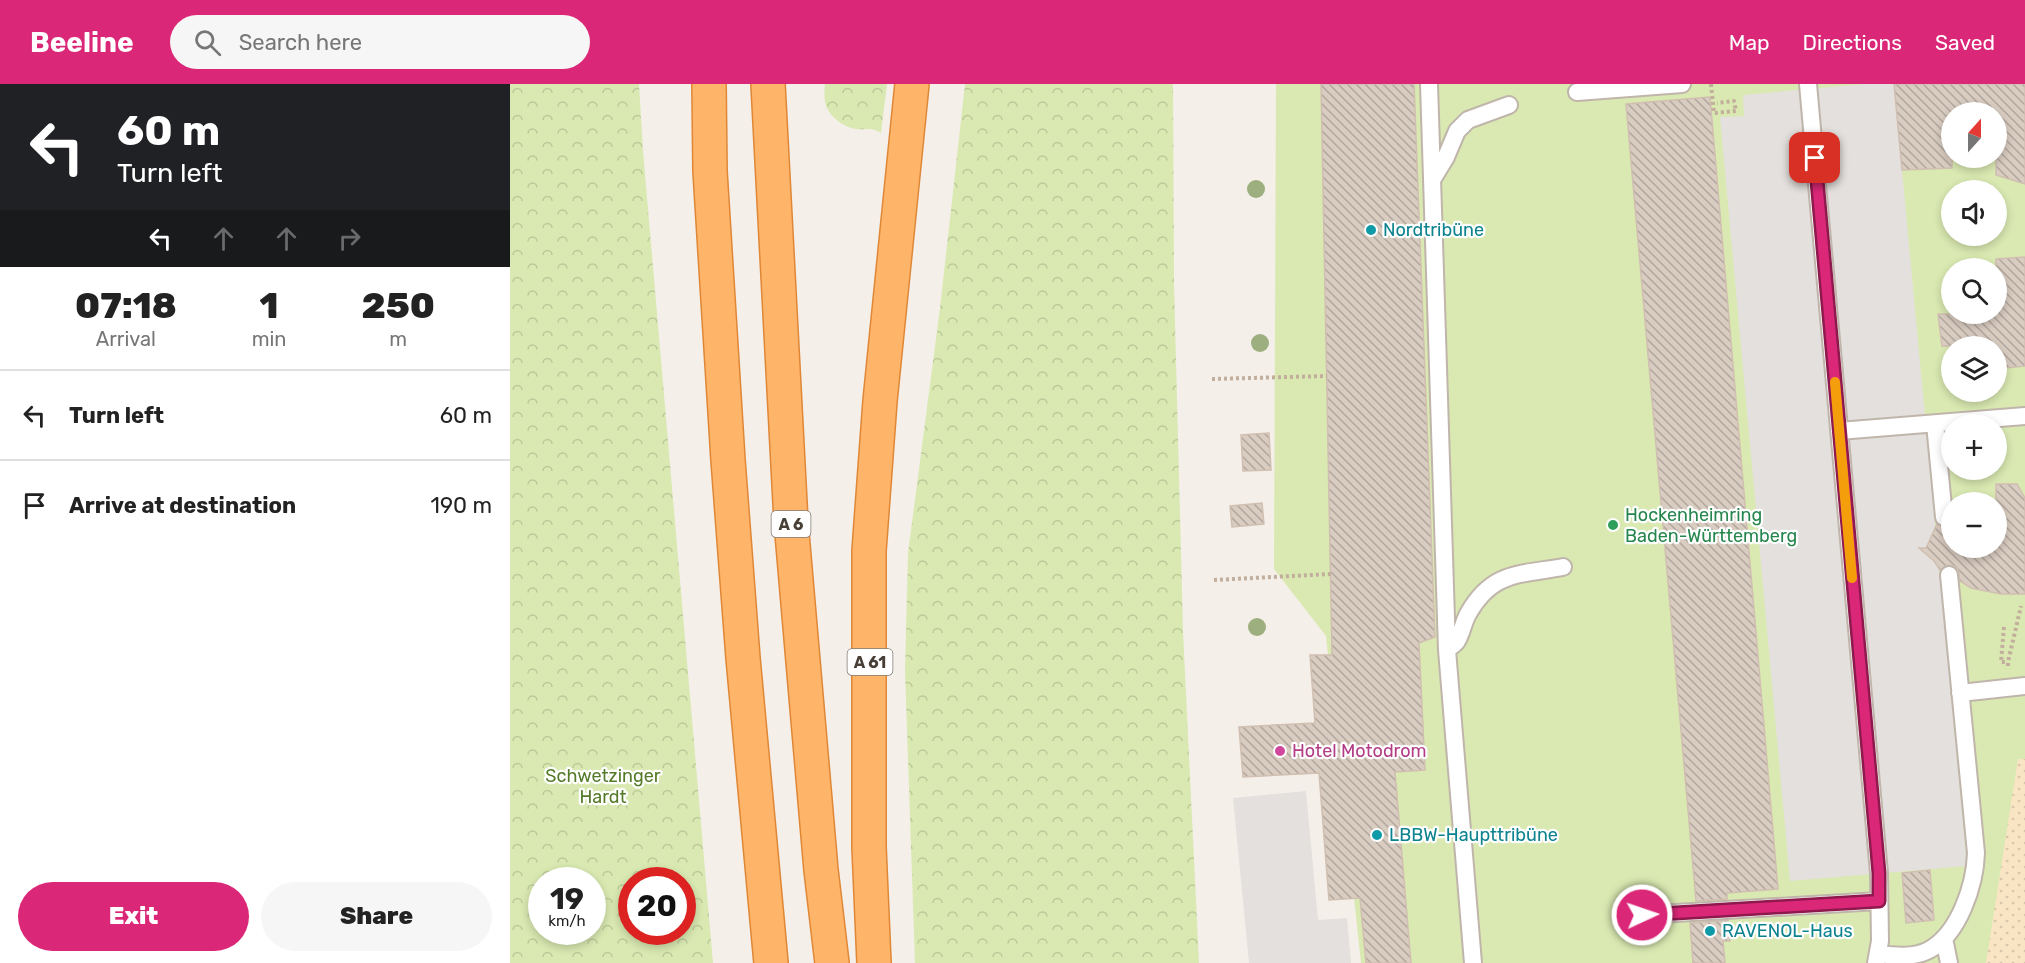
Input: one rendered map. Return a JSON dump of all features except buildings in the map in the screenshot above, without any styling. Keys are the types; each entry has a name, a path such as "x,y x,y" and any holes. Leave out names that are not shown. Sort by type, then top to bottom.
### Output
{"highway":[{"path":"693,84 710,171"},
{"path":"709,84 710,171 728,459 743,658 771,963"},
{"name":"A 6","path":"768,84 791,522 821,870 832,963"},
{"name":"A 61","path":"874,963 869,847 869,551 880,400 912,84"}],"lane":[{"path":"1429,84 1447,650 1473,963"},
{"path":"1577,92 1682,84"},
{"path":"1808,84 1879,873 1877,958 1914,955 1928,951 1944,938 1952,928 1966,900 1976,869 1949,574"},
{"path":"1432,180 1446,157 1457,131 1468,120 1509,105"},
{"path":"1839,431 2025,416"},
{"path":"1935,424 1942,492"},
{"path":"1447,650 1457,641 1473,604 1490,586 1505,577 1563,567"},
{"path":"1960,693 2025,686"},
{"path":"1642,915 1879,901"},
{"path":"1944,938 1949,963"}],"path":[{"path":"1711,84 1714,113 1736,111 1734,101 1717,104"},
{"path":"1212,379 1327,376"},
{"path":"1214,580 1331,574"},
{"path":"2009,672 2008,662 2021,606"},
{"path":"2004,627 2001,662 2008,662"}],"green space":[{"name":"Schwetzinger Hardt","path":"510,84 639,84 713,963 510,963"},
{"path":"825,84 887,84 881,133 872,129 849,127 836,119 826,106"},
{"path":"965,84 1173,84 1174,283 1183,631 1199,963 915,963 905,671 908,553 940,308"},
{"name":"Hockenheimring Baden-Württemberg","path":"1276,84 2025,84 2025,963 1361,963 1326,636 1274,569"}],"sand":[{"path":"2018,759 2025,759 2025,963 1986,963"}],"shaded area":[{"path":"1865,84 1894,84 1967,866 1790,881 1720,117 1744,116 1743,95"},
{"path":"1306,791 1318,920 1347,918 1351,963 1249,963 1233,798"}],"slow traffic":[{"path":"1835,382 1852,578"}],"place":[{"name":"Nordtribüne","path":"1371,230"},
{"name":"Hockenheimring Baden-Württemberg","path":"1613,525"},
{"name":"Hotel Motodrom","path":"1280,751"},
{"name":"LBBW-Haupttribüne","path":"1377,835"},
{"name":"RAVENOL-Haus","path":"1710,931"}],"route":[{"path":"1642,915 1879,901 1879,873 1815,158"}]}
